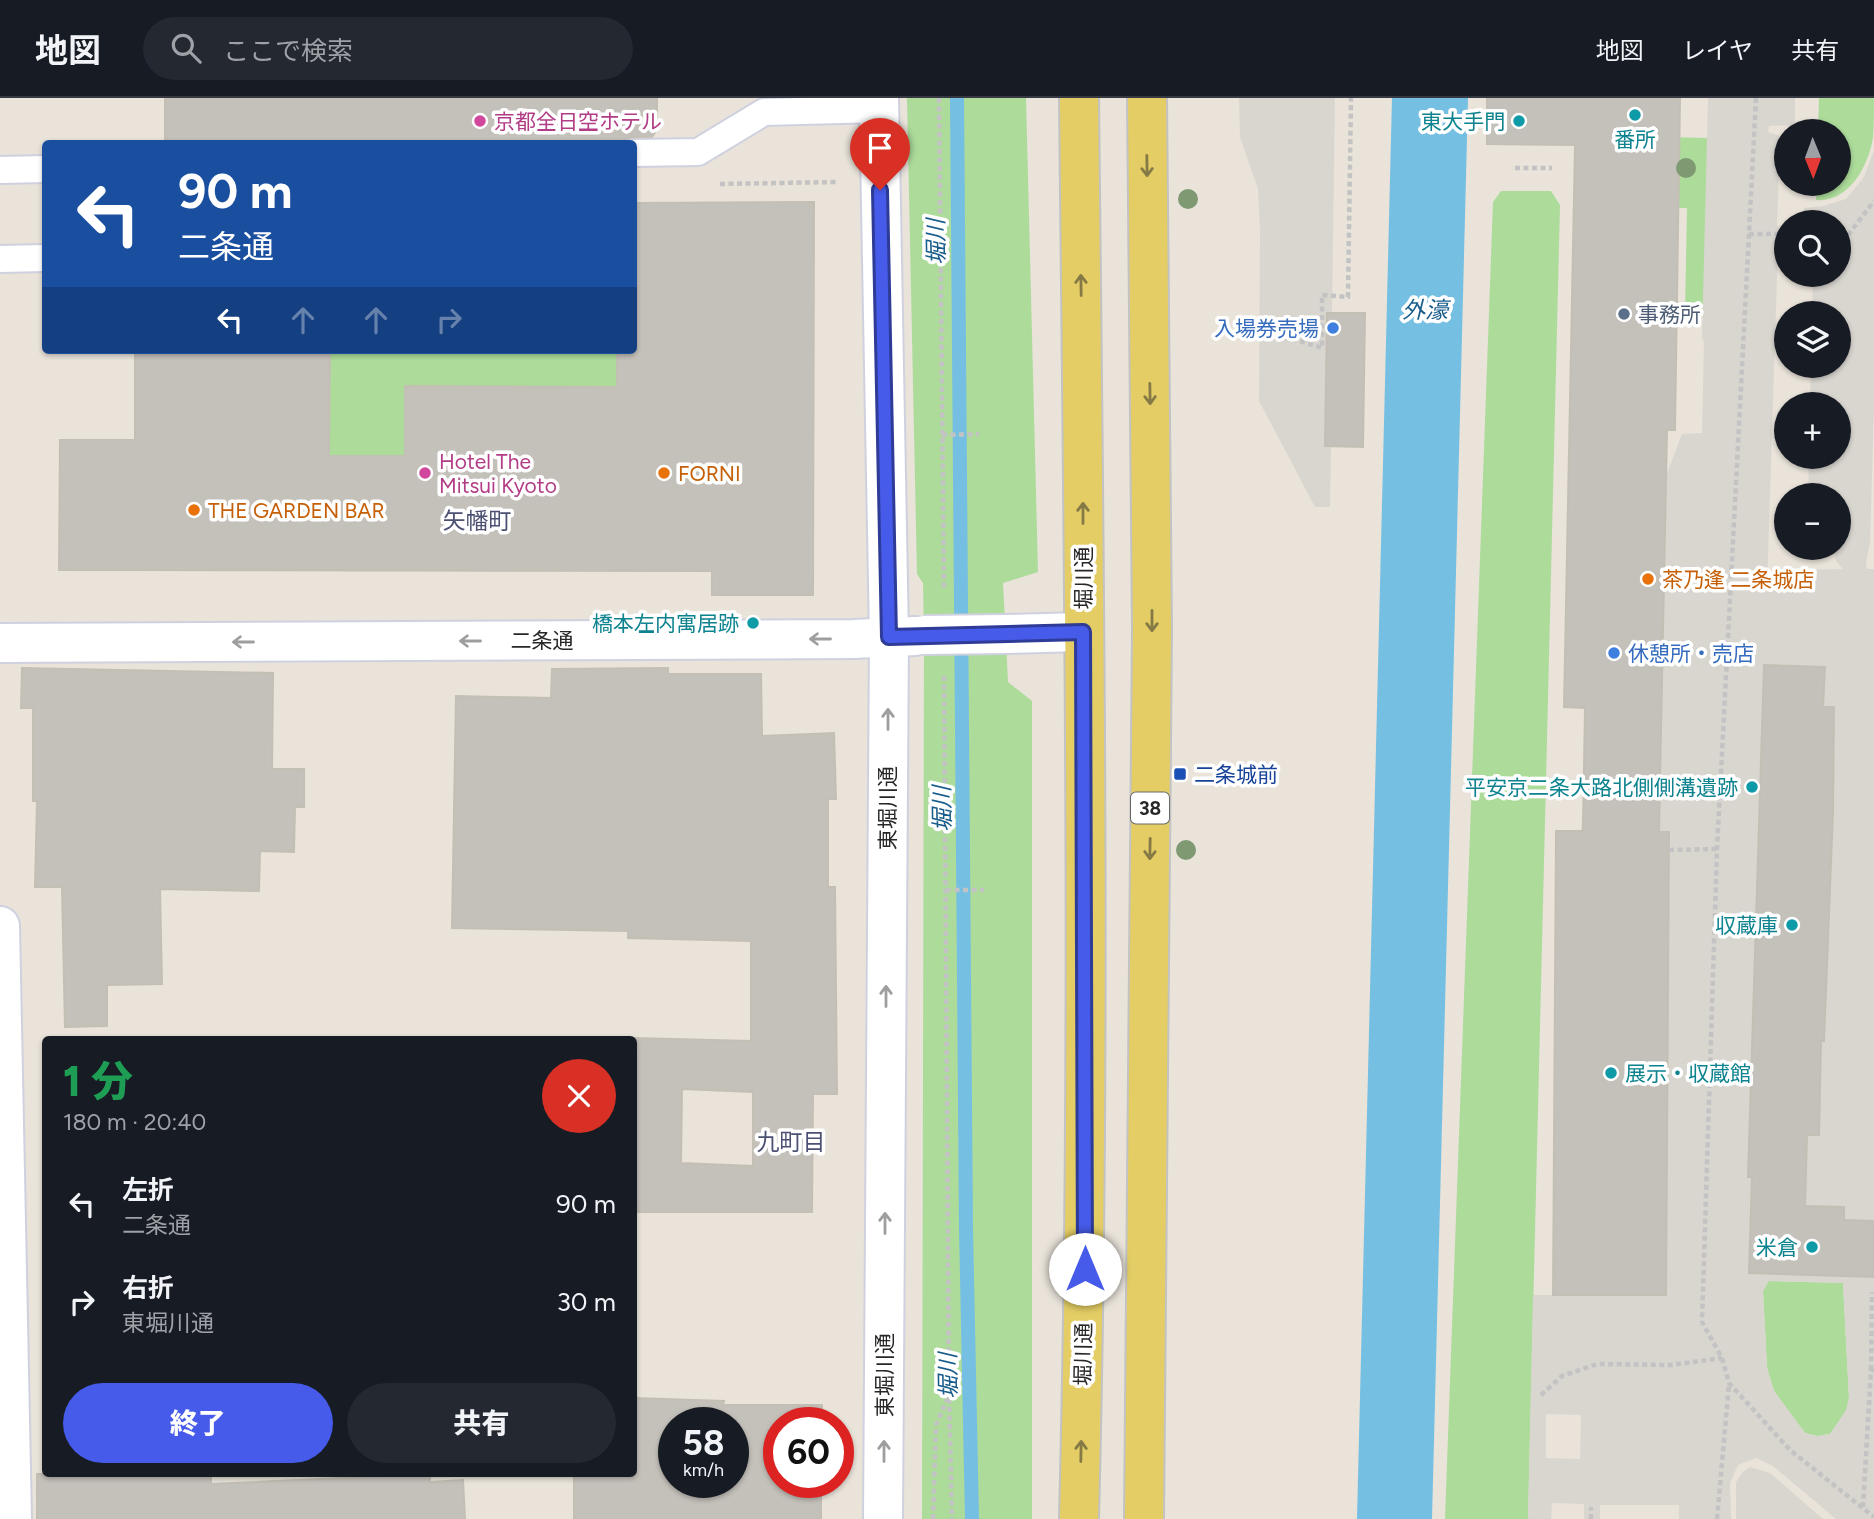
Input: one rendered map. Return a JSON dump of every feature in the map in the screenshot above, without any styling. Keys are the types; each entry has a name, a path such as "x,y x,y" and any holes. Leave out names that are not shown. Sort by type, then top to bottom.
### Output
{"main road":[{"name":"堀川通","path":"1079,98 1085,1269 1079,1519"},
{"name":"38","path":"1144,1519 1152,643 1146,98"}],"street":[{"name":"東堀川通","path":"879,104 906,636 883,1519"},
{"name":"二条通","path":"0,643 854,639 1083,632"},
{"path":"0,926 12,1519"}],"lane":[{"path":"637,153 698,152 764,112 879,104"},
{"path":"0,170 42,169"},
{"path":"0,259 42,258"}],"path":[{"path":"939,98 944,581"},
{"path":"1275,338 1290,338 1322,348 1322,295 1348,296 1351,98"},
{"path":"1717,1519 1729,1383 1722,1358 1702,1322 1717,849 1756,98"},
{"path":"1515,168 1552,168"},
{"path":"713,184 841,182"},
{"path":"1851,232 1873,204"},
{"path":"1749,234 1774,234"},
{"path":"942,435 979,434"},
{"path":"944,672 952,1519"},
{"path":"1669,850 1717,849"},
{"path":"946,890 984,890"},
{"path":"1863,1507 1872,1370 1872,1292"},
{"path":"1541,1395 1562,1376 1597,1364 1671,1365 1722,1358"},
{"path":"1729,1383 1790,1450 1874,1517"},
{"path":"933,1519 936,1425 949,1393"},
{"path":"1591,1507 1591,1519"}],"green space":[{"path":"907,98 1026,98 1038,572 1003,583 1008,682 1032,701 1032,1519 922,1519 924,635 923,583 917,574"},
{"path":"1819,98 1874,98 1871,148 1862,170 1852,183 1852,119 1818,119"},
{"path":"1583,135 1708,138 1704,315 1685,314 1687,208 1581,206"},
{"path":"1501,191 1551,191 1560,205 1528,1519 1445,1519 1493,202"},
{"path":"1816,196 1836,196 1828,199 1816,200"},
{"path":"330,354 617,354 617,387 406,386 405,456 329,456"},
{"path":"1768,1281 1843,1283 1849,1398 1846,1411 1830,1434 1817,1436 1805,1433 1774,1391 1767,1368 1763,1291"}],"shaded area":[{"path":"1239,98 1335,98 1332,313 1327,312 1325,446 1331,446 1330,507 1315,507 1259,401 1258,189 1240,137"},
{"path":"1708,98 1795,98 1795,119 1774,119 1774,126 1769,126 1768,132 1774,134 1774,196 1778,196 1778,210 1774,210 1774,287 1777,287 1776,301 1774,301 1767,588 1801,589 1800,570 1843,569 1836,560 1851,560 1851,483 1808,483 1809,469 1851,469 1851,392 1810,392 1811,378 1851,378 1851,301 1812,301 1813,287 1851,287 1851,210 1804,208 1823,206 1852,196 1852,192 1864,177 1874,150 1874,404 1870,543 1866,563 1867,569 1874,569 1874,1519 1836,1519 1773,1466 1756,1458 1738,1465 1730,1483 1731,1519 1679,1519 1679,1505 1600,1505 1600,1519 1584,1519 1584,1504 1552,1503 1551,1519 1528,1519 1533,1295 1666,1295 1669,833 1581,831 1583,801 1659,802 1666,476 1682,434 1702,433","holes":["1765,665 1824,667 1823,707 1834,707 1834,745 1823,746 1809,1100 1820,1101 1819,1134 1807,1135 1806,1178 1749,1177","1769,1281 1843,1283 1849,1398 1846,1410 1830,1434 1817,1436 1805,1433 1774,1391 1767,1368 1763,1291","1546,1414 1581,1415 1580,1459 1546,1458"]},
{"path":"1750,1467 1770,1473 1823,1519 1736,1519 1736,1482"}],"water":[{"name":"外濠","path":"1392,98 1468,98 1432,1519 1357,1519"}],"building":[{"path":"165,98 657,98 657,129 652,137 633,137 628,140 165,140"},
{"path":"1487,98 1680,98 1675,430 1667,430 1659,832 1669,832 1666,1295 1553,1295 1556,831 1583,831 1585,708 1564,707 1575,145 1487,144"},
{"name":"Hotel The Mitsui Kyoto","path":"814,202 813,595 712,595 712,571 59,570 60,440 135,440 135,354 330,354 329,456 405,456 405,386 617,387 617,354 637,354 637,203"},
{"path":"1327,313 1365,313 1363,447 1325,446"},
{"name":"収蔵庫","path":"1764,665 1825,667 1823,707 1834,707 1833,812 1819,1135 1807,1135 1805,1206 1844,1207 1844,1220 1874,1221 1874,1277 1749,1273 1752,1177 1748,1177"},
{"path":"22,668 273,673 272,769 304,769 304,807 295,807 294,852 260,851 259,891 160,889 162,984 107,985 107,1026 65,1027 62,887 35,887 37,801 33,801 33,708 21,708"},
{"path":"668,668 668,674 761,674 762,736 834,733 836,799 828,799 828,887 835,887 837,1094 813,1094 812,1212 637,1212 637,1038 751,1041 751,941 628,938 628,931 452,928 456,696 551,698 552,669","holes":["682,1089 753,1092 753,1166 681,1163"]},
{"path":"637,1398 724,1401 723,1405 822,1405 763,1407 763,1498 821,1498 821,1519 574,1519 574,1477 637,1477"},
{"path":"37,1474 42,1474 42,1477 211,1477 211,1484 364,1477 430,1477 430,1482 463,1480 465,1519 37,1519"}],"waterway":[{"name":"堀川","path":"957,98 966,1228 972,1519"}],"place":[{"name":"番所","path":"1635,115"},
{"name":"京都全日空ホテル","path":"480,121"},
{"name":"東大手門","path":"1519,121"},
{"name":"事務所","path":"1624,314"},
{"name":"入場券売場","path":"1333,328"},
{"name":"Hotel The Mitsui Kyoto","path":"425,473"},
{"name":"FORNI","path":"664,473"},
{"name":"THE GARDEN BAR","path":"194,510"},
{"name":"茶乃逢 二条城店","path":"1648,579"},
{"name":"橋本左内寓居跡","path":"753,623"},
{"name":"休憩所・売店","path":"1614,653"},
{"name":"二条城前","path":"1180,774"},
{"name":"平安京二条大路北側側溝遺跡","path":"1752,787"},
{"name":"収蔵庫","path":"1792,925"},
{"name":"展示・収蔵館","path":"1611,1073"},
{"name":"米倉","path":"1812,1247"}],"district":[{"name":"矢幡町","path":"477,521"},
{"name":"九町目","path":"791,1142"}],"route":[{"path":"880,190 889,637 1083,632 1085,1269"}]}
